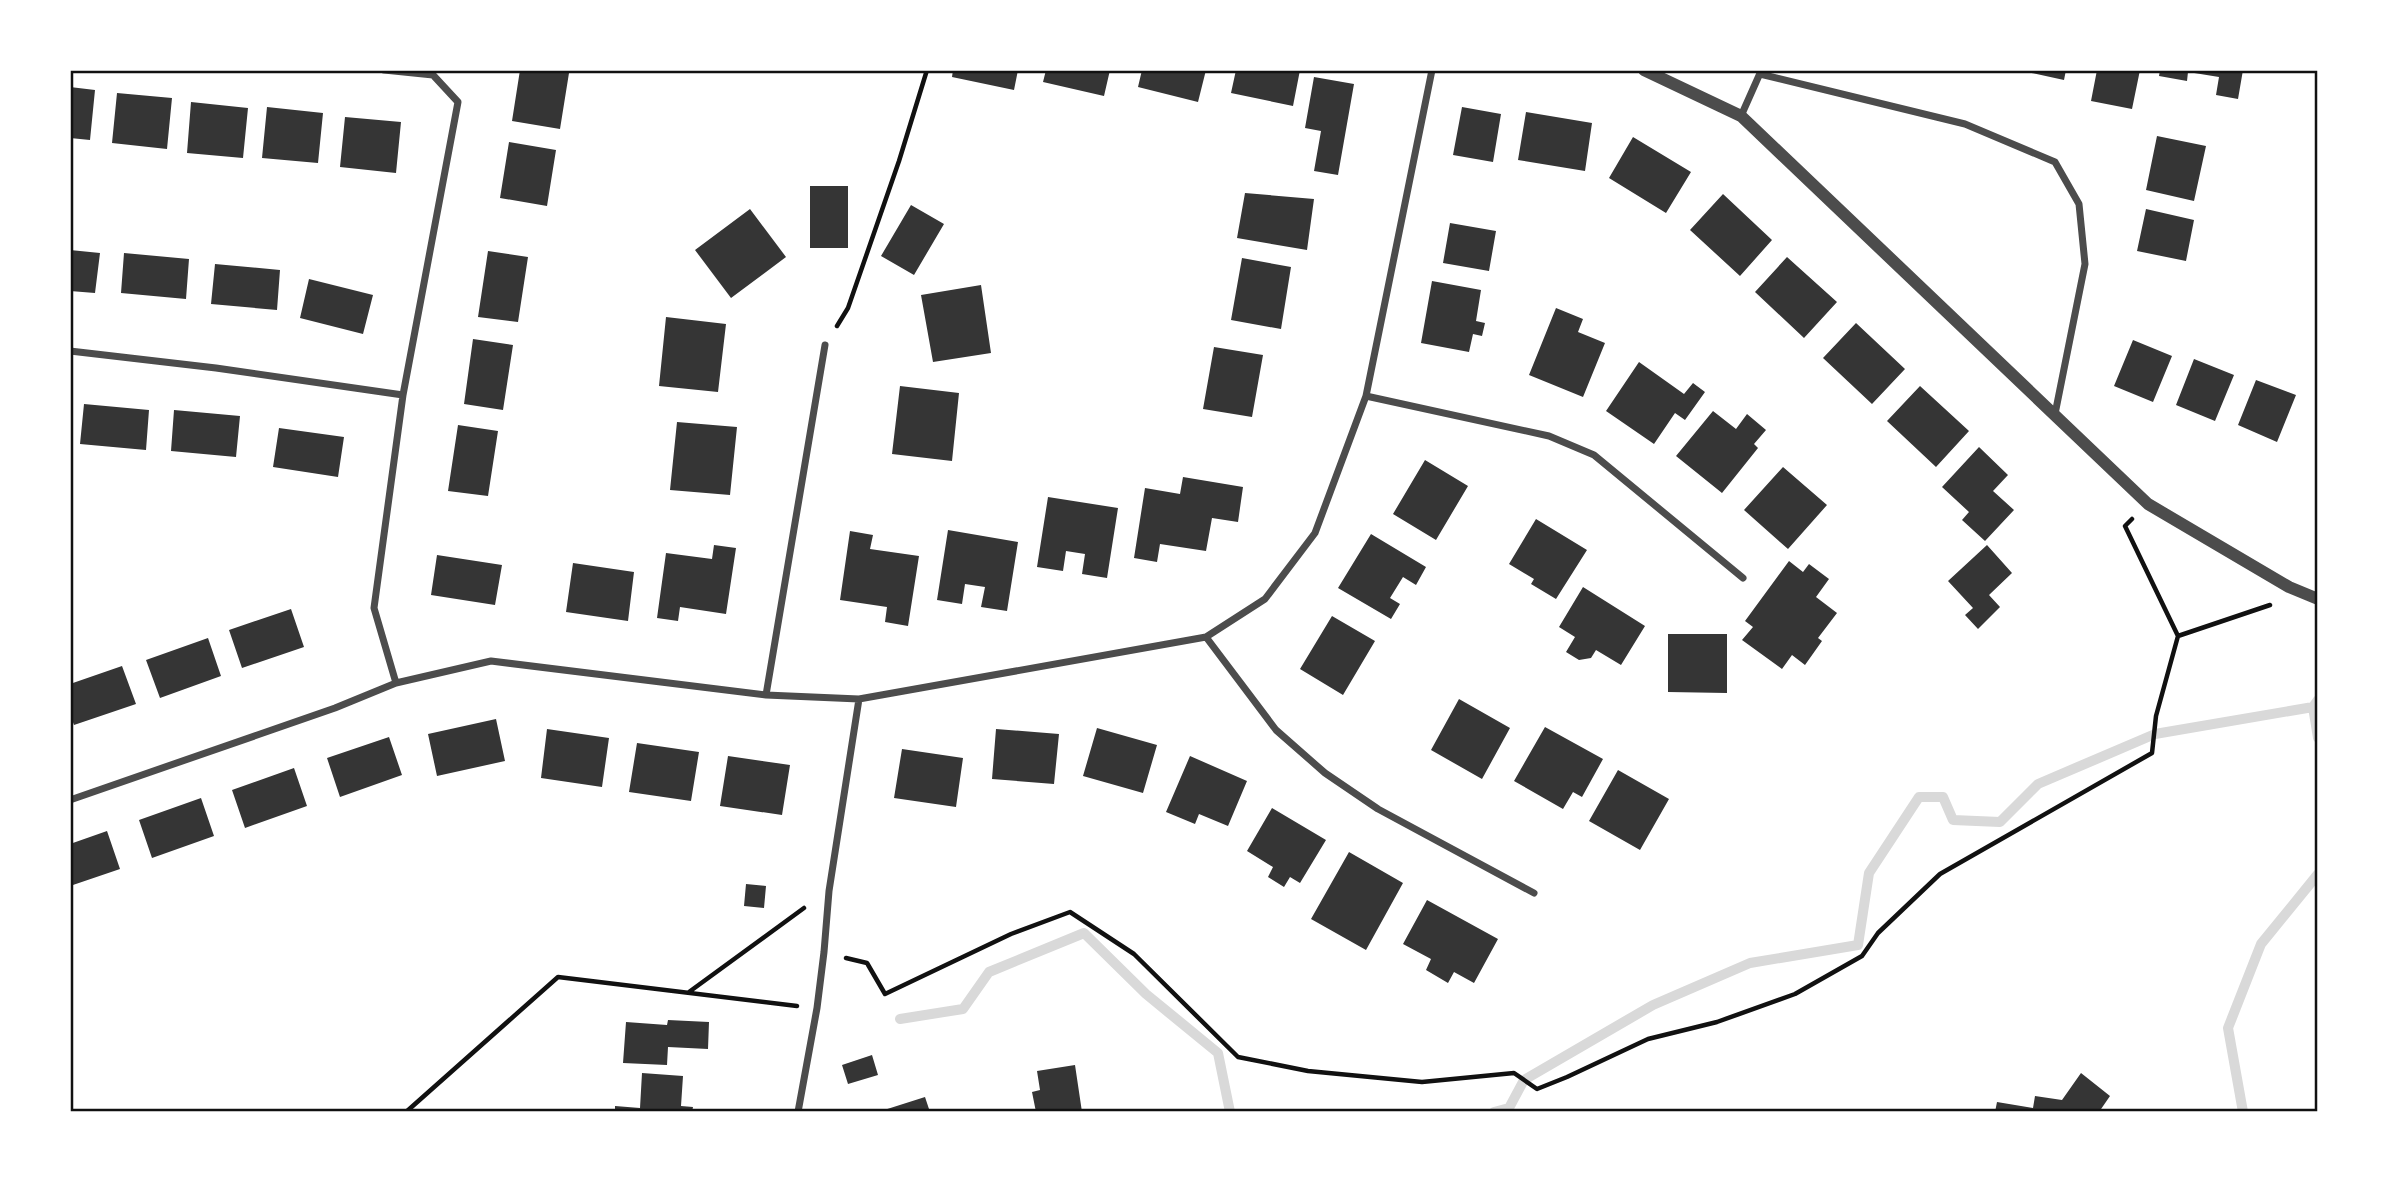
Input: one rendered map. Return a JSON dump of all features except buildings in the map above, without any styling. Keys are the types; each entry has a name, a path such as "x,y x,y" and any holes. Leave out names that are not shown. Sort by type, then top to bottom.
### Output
{"street":[{"path":"384,70 433,75 458,102 403,396 374,608 396,682"},
{"path":"70,800 335,708 396,682 491,661 766,695 859,699 1206,637 1265,599 1315,533 1366,396 1432,70"},
{"path":"1644,70 1741,116 2148,504 2289,587 2318,599"},
{"path":"1741,116 1760,72 1965,124 2055,162 2079,204 2085,264 2055,414"},
{"path":"766,695 825,345"},
{"path":"70,351 216,368 403,396"},
{"path":"1366,396 1549,436 1594,455 1743,578"},
{"path":"1206,637 1276,730 1325,773 1378,809 1534,892"},
{"path":"798,1112 817,1008 828,891 859,699"}],"path":[{"path":"825,345 848,308 927,70"},
{"path":"867,963 885,994 1011,934 1070,912 1134,954 1238,1057 1308,1071 1422,1082 1514,1073 1537,1089 1648,1039 1717,1022 1795,994 1862,956 1878,933 1940,874 2152,753 2156,716 2178,636 2125,526 2148,504"},
{"path":"2178,636 2267,607 2289,587"},
{"path":"689,992 828,891"},
{"path":"406,1112 558,978 817,1008"}],"waterway":[{"path":"1494,1112 1509,1108 1524,1080 1653,1005 1750,963 1858,945 1869,873 1919,797 1943,797 1953,820 2000,822 2038,784 2155,734 2313,707 2318,700"},
{"path":"2313,707 2318,738"},
{"path":"2243,1112 2228,1028 2261,944 2318,874"},
{"path":"900,1019 963,1009 989,972 1084,933 1146,994 1218,1053 1230,1112"}]}
